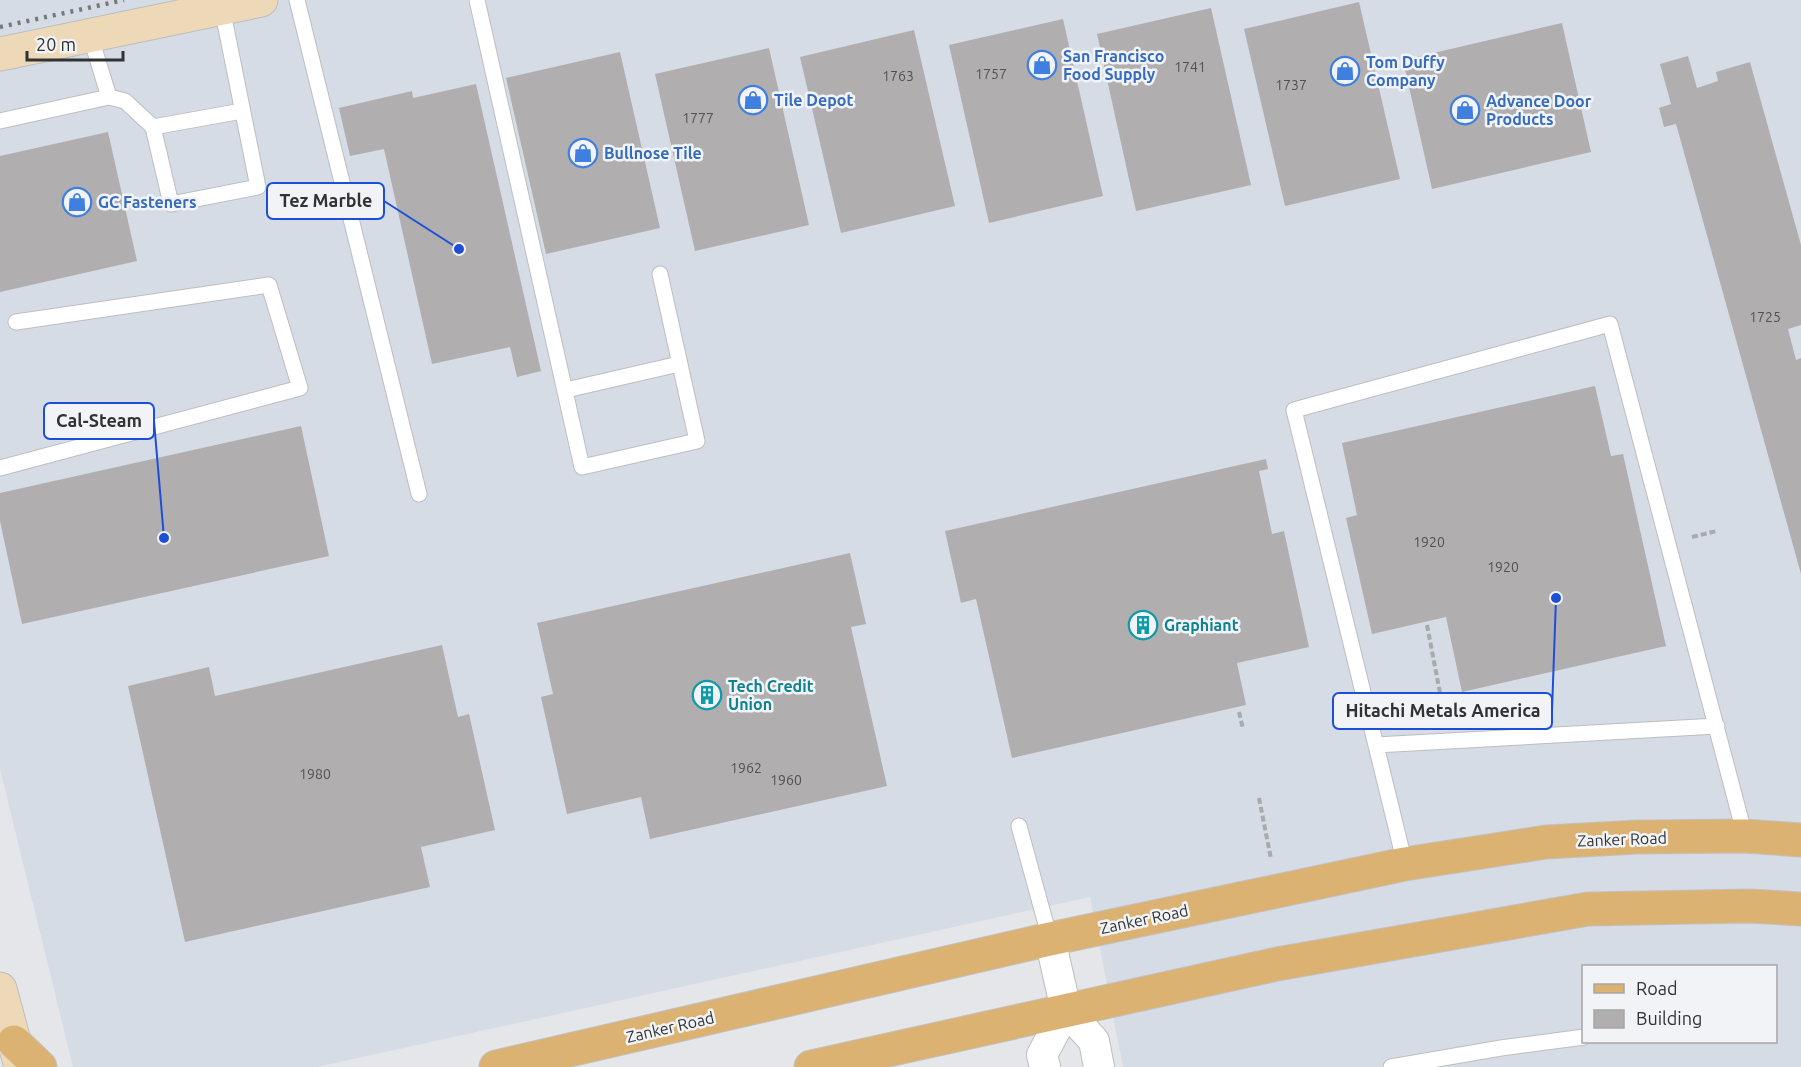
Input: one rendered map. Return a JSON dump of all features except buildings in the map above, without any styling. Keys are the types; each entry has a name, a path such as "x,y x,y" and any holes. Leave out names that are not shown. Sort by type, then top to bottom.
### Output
{"main road":[{"name":"Zanker Road","path":"496,1067 1050,939 1405,864 1546,842 1638,837 1745,836 1801,840"},
{"path":"811,1067 1277,964 1588,909 1750,906 1801,909"},
{"path":"18,1054 40,1067"}],"street":[{"path":"0,54 261,0"},
{"path":"1050,939 1066,1010 1094,1041 1099,1067"},
{"path":"0,990 18,1054"},
{"path":"1045,1067 1042,1055 1066,1010"}],"lane":[{"path":"297,0 419,494"},
{"path":"477,0 582,466 696,441 660,274"},
{"path":"0,122 109,97 125,101 153,127 171,204 258,187 242,111 236,65 222,8"},
{"path":"90,35 109,97"},
{"path":"153,127 242,111"},
{"path":"0,468 300,388 269,285 16,321"},
{"path":"1405,864 1294,410 1610,324 1745,836"},
{"path":"566,390 680,364"},
{"path":"1376,745 1717,726"},
{"path":"1019,826 1050,939"},
{"path":"1391,1067 1501,1047 1582,1037"}],"path":[{"path":"1692,537 1717,531"},
{"path":"1427,625 1449,741"},
{"path":"1239,712 1243,729"},
{"path":"1259,798 1271,860"}],"shaded area":[{"path":"0,0 1801,0 1801,1067 1123,1067 1090,897 317,1067 73,1067 0,769"}],"railway":[{"path":"0,27 124,0"}],"place":[{"name":"San Francisco Food Supply","path":"1042,65"},
{"name":"Tom Duffy Company","path":"1345,71"},
{"name":"Tile Depot","path":"753,100"},
{"name":"Advance Door Products","path":"1465,110"},
{"name":"Bullnose Tile","path":"583,153"},
{"name":"GC Fasteners","path":"77,202"},
{"name":"Tez Marble","path":"459,249"},
{"name":"Cal-Steam","path":"164,538"},
{"name":"Hitachi Metals America","path":"1556,598"},
{"name":"Graphiant","path":"1143,625"},
{"name":"Tech Credit Union","path":"707,695"}]}
